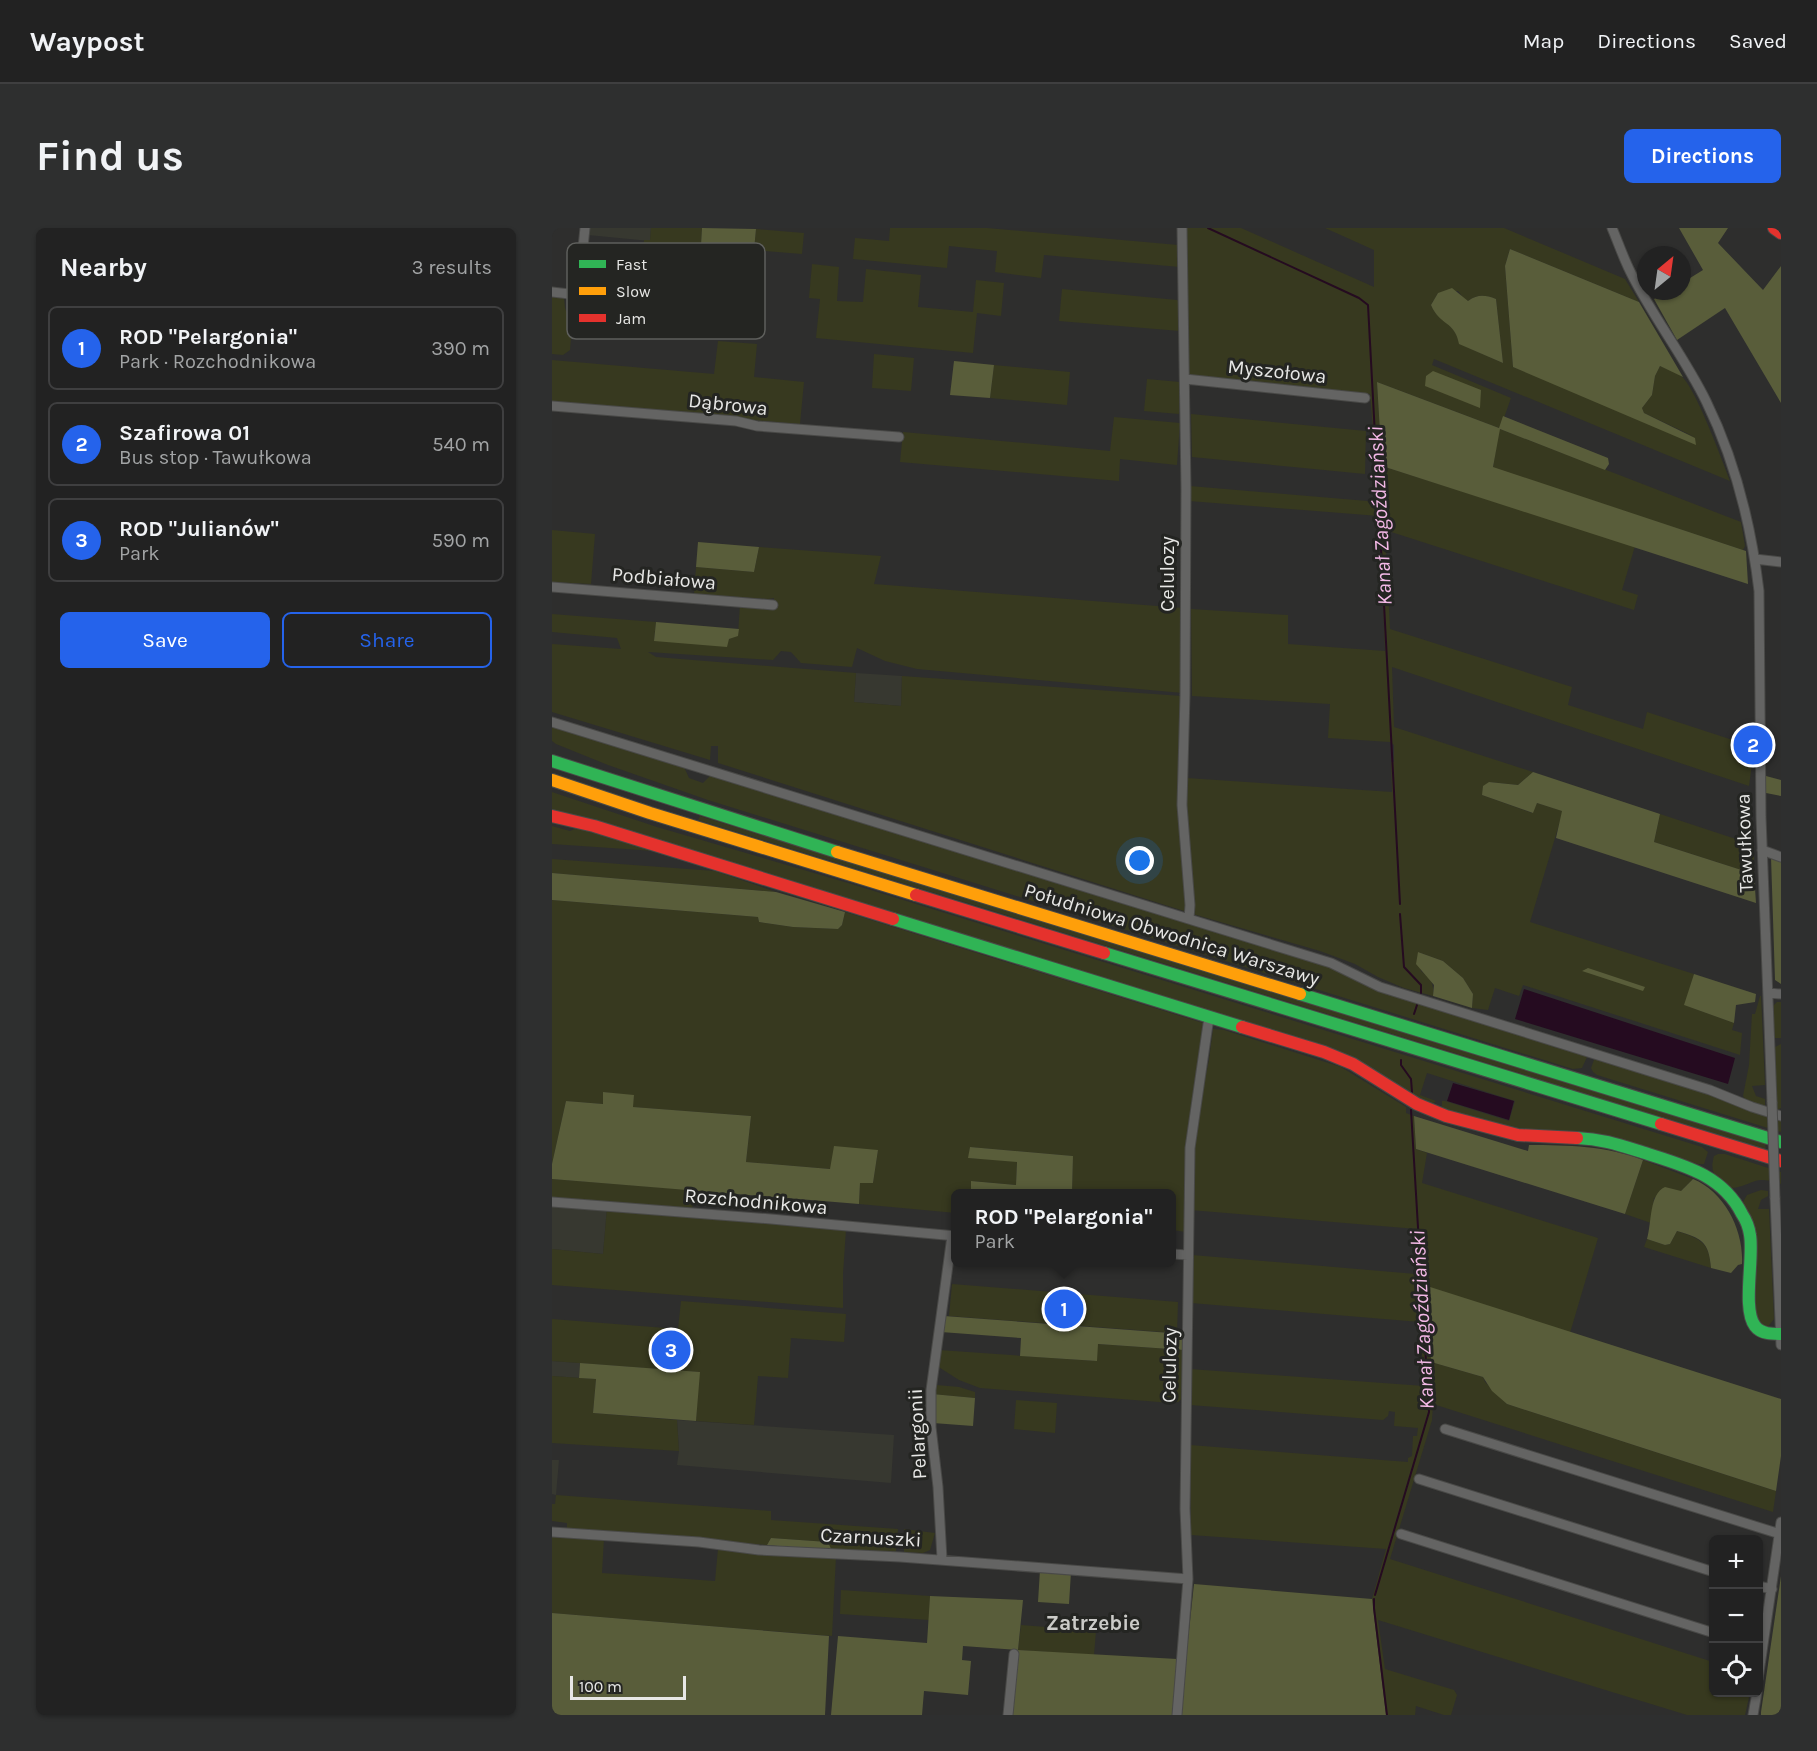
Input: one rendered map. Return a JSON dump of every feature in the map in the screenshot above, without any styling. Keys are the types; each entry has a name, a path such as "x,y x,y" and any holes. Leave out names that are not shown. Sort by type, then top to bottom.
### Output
{"main road":[{"path":"1774,228 1781,233"},
{"path":"552,748 591,765 631,788"},
{"name":"Południowa Obwodnica Warszawy","path":"552,760 631,788 1781,1142"},
{"name":"Południowa Obwodnica Warszawy","path":"552,780 651,813 1781,1161"},
{"path":"552,816 594,826 1340,1057 1417,1104 1446,1116 1518,1136 1580,1137 1616,1142 1706,1173 1732,1197 1744,1216 1752,1252 1750,1295 1753,1323 1767,1334 1781,1334"}],"street":[{"path":"583,243 585,228"},
{"name":"Celulozy","path":"1182,228 1185,379 1185,695 1182,805 1190,905 1189,919"},
{"name":"Tawułkowa","path":"1612,228 1630,271 1719,427 1740,488 1755,559 1759,614 1762,850 1781,1345"},
{"path":"552,292 567,294"},
{"name":"Myszołowa","path":"1185,379 1365,398"},
{"name":"Dąbrowa","path":"552,406 736,421 769,427 899,436"},
{"path":"1755,559 1781,562"},
{"name":"Podbiałowa","path":"552,587 773,604"},
{"path":"552,722 1331,963 1380,987 1710,1090 1781,1116"},
{"path":"1762,850 1781,857"},
{"path":"1768,993 1781,994"},
{"name":"Celulozy","path":"1177,1715 1188,1579 1185,1509 1190,1148 1208,1024 1211,1018"},
{"name":"Rozchodnikowa","path":"552,1202 951,1236"},
{"path":"1176,1254 1188,1255"},
{"name":"Pelargonii","path":"942,1559 938,1487 931,1427 931,1390 951,1256"},
{"path":"1445,1429 1780,1534"},
{"path":"1419,1479 1709,1571"},
{"path":"1762,1643 1781,1521"},
{"name":"Czarnuszki","path":"552,1532 699,1542 759,1550 942,1559 1188,1579"},
{"path":"1401,1534 1709,1632"},
{"path":"1763,1587 1772,1589"},
{"path":"1008,1715 1014,1654"},
{"path":"1753,1715 1756,1697"}],"shaded area":[{"path":"589,228 651,228 650,241 588,235"},
{"path":"856,673 902,676 901,706 854,702"},
{"path":"1524,989 1735,1058 1728,1084 1515,1019"},
{"path":"1453,1083 1514,1101 1509,1120 1447,1101"},
{"path":"552,1204 607,1208 603,1254 552,1249"},
{"path":"552,1361 580,1363 579,1378 552,1376"},
{"path":"677,1420 894,1435 891,1483 677,1465 679,1451"},
{"path":"552,1460 559,1460 556,1495 552,1494"}],"green space":[{"path":"651,228 702,228 701,243 644,243 644,240 650,240"},
{"path":"702,228 756,229 755,243 701,243"},
{"path":"890,228 987,228 1178,245 1180,267 1044,255 1041,278 995,272 997,251 949,246 947,268 853,259 855,238 889,241"},
{"path":"1186,228 1241,228 1374,287 1374,250 1325,228 1504,228 1625,279 1639,302 1510,249 1505,266 1513,367 1695,437 1644,413 1642,408 1652,395 1655,376 1660,366 1676,373 1687,383 1694,394 1730,481 1434,359 1432,365 1511,398 1500,429 1741,522 1745,546 1743,550 1493,468 1499,428 1377,382 1382,466 1635,546 1622,590 1638,595 1634,610 1385,530 1390,629 1572,687 1568,705 1643,729 1647,712 1751,746 1752,764 1749,786 1392,667 1394,727 1533,772 1518,785 1489,782 1482,795 1532,813 1537,803 1563,811 1530,922 1694,974 1685,1005 1734,1023 1732,1030 1742,1033 1740,1055 1523,985 1519,996 1495,988 1488,1010 1472,1008 1473,994 1463,978 1443,961 1418,952 1421,971 1431,982 1433,996 1404,988 1355,964 1320,951 1193,914 1184,793 1187,778 1392,792 1391,762 1394,762 1394,745 1390,742 1328,738 1330,704 1192,696 1191,609 1288,615 1288,644 1385,651 1379,516 1189,501 1190,486 1379,502 1370,394 1191,377 1187,373","holes":["1458,291 1468,301 1482,296 1496,299 1503,363 1460,344 1454,331 1438,316 1431,305 1438,293"]},
{"path":"1679,228 1728,228 1718,243 1763,290 1781,266 1781,403 1725,308 1677,340 1655,300 1691,300 1691,277 1703,270"},
{"path":"756,229 804,233 802,254 765,251 765,243 755,243"},
{"path":"1510,249 1639,302 1683,377 1660,366 1655,376 1652,395 1642,408 1644,413 1695,438 1696,445 1513,367 1505,266"},
{"path":"812,264 839,267 837,301 863,302 866,269 921,275 918,307 973,312 976,280 1004,283 1001,316 977,313 973,353 816,338 820,299 809,298"},
{"path":"1452,288 1468,301 1482,296 1496,299 1503,363 1459,344 1451,327 1435,312 1431,305 1438,293"},
{"path":"1062,289 1177,300 1182,304 1180,331 1059,321"},
{"path":"552,297 564,298 567,313 567,339 571,339 570,350 563,355 552,354"},
{"path":"718,341 757,344 754,377 804,382 800,424 552,403 552,360 714,374"},
{"path":"874,354 914,358 911,391 872,388"},
{"path":"954,361 994,365 990,398 950,395"},
{"path":"994,365 1070,372 1067,405 990,398"},
{"path":"1433,371 1481,390 1480,408 1425,386 1426,376"},
{"path":"1147,379 1180,382 1179,414 1144,411"},
{"path":"1377,382 1499,428 1503,416 1608,458 1609,464 1605,470 1500,429 1493,467 1746,551 1748,584 1382,466"},
{"path":"1191,414 1366,431 1365,474 1192,457"},
{"path":"1114,417 1180,423 1177,465 1120,459 1119,481 900,462 903,432 1110,451"},
{"path":"552,530 595,534 591,584 552,582"},
{"path":"698,542 759,547 754,572 696,567"},
{"path":"759,547 881,556 874,584 1183,608 1183,693 917,669 885,661 857,648 852,667 801,663 791,652 781,651 773,660 648,652 656,657 856,673 854,702 901,706 902,676 1182,696 1187,906 1184,911 718,763 718,746 711,746 710,760 552,712 552,644 621,649 617,638 552,632 552,614 656,622 654,640 726,644 729,639 738,635 740,604 774,606 774,598 694,594 696,567 754,572"},
{"path":"656,622 739,629 738,636 729,639 727,647 654,641"},
{"path":"552,726 684,767 689,778 703,783 710,776 714,776 1330,965 1550,1043 1553,1047 1584,1054 1587,1057 1582,1068 1573,1069 708,800 556,744 552,741"},
{"path":"1533,772 1660,814 1654,842 1754,874 1756,903 1556,838 1562,811 1537,803 1533,813 1482,795 1483,786 1489,782 1518,785"},
{"path":"1766,776 1781,780 1781,796 1766,793"},
{"path":"552,792 657,827 848,883 1702,1147 1708,1152 1704,1164 1698,1164 1616,1140 1528,1134 1442,1110 1442,1101 1445,1101 1509,1121 1515,1101 1427,1073 1420,1095 1436,1101 1429,1106 1359,1063 552,813"},
{"path":"1660,814 1754,845 1754,874 1654,842"},
{"path":"700,816 1765,1144 1766,1149 698,820"},
{"path":"552,826 570,831 577,828 655,851 552,844"},
{"path":"1771,857 1781,860 1781,984 1775,980"},
{"path":"552,859 715,871 776,892 552,873"},
{"path":"552,873 776,892 845,912 842,925 838,929 793,927 759,922 758,917 552,900"},
{"path":"552,900 758,917 759,922 793,927 838,929 842,925 845,912 1203,1023 1187,1150 1186,1232 1176,1231 1176,1189 1072,1189 1073,1156 970,1147 969,1158 1017,1161 1016,1185 972,1181 971,1189 951,1189 951,1213 859,1204 860,1183 873,1183 878,1150 830,1169 746,1162 751,1116 632,1107 634,1096 603,1092 603,1104 566,1101 552,1164"},
{"path":"1418,952 1443,961 1463,978 1473,994 1472,1008 1433,996 1434,985 1416,964"},
{"path":"1588,968 1645,987 1643,991 1582,971"},
{"path":"1694,974 1756,994 1755,1002 1736,1005 1734,1023 1684,1005"},
{"path":"1760,996 1765,1085 1752,1086 1756,1096 1765,1099 1765,1109 1746,1101 1743,1096 1749,1065 1752,1014 1755,1014"},
{"path":"1781,1002 1781,1038 1774,1038 1773,1006"},
{"path":"1213,1029 1224,1030 1341,1067 1406,1107 1406,1113 1414,1116 1416,1149 1427,1153 1422,1183 1598,1238 1570,1333 1427,1287 1431,1362 1483,1377 1485,1382 1507,1404 1776,1491 1773,1512 1433,1404 1432,1420 1390,1559 1709,1661 1709,1697 1749,1697 1745,1715 1687,1715 1378,1620 1385,1669 1454,1690 1457,1695 1451,1715 1416,1706 1415,1715 1386,1715 1372,1599 1386,1549 1191,1535 1190,1445 1408,1462 1408,1458 1412,1456 1413,1436 1417,1436 1418,1428 1394,1426 1395,1412 1389,1411 1388,1416 1383,1420 1190,1405 1190,1369 1424,1386 1420,1322 1191,1303 1192,1255 1416,1274 1417,1229 1190,1210 1195,1129"},
{"path":"1781,1044 1781,1108 1777,1110 1775,1047"},
{"path":"1598,1059 1726,1099 1781,1120 1781,1132 1597,1075 1591,1068 1594,1060"},
{"path":"603,1092 634,1095 633,1107 751,1116 746,1162 830,1169 834,1146 878,1150 873,1183 860,1183 859,1204 552,1179 552,1164 566,1101 603,1104"},
{"path":"1414,1116 1528,1151 1529,1145 1572,1146 1601,1149 1643,1160 1625,1214 1416,1149"},
{"path":"970,1147 1073,1156 1072,1189 971,1189 971,1181 1016,1185 1017,1162 968,1158"},
{"path":"1725,1154 1781,1172 1781,1184 1759,1180 1732,1188 1718,1179 1713,1172 1714,1156"},
{"path":"1643,1160 1693,1179 1681,1191 1654,1198 1651,1223 1625,1214"},
{"path":"552,1179 694,1190 692,1211 552,1201"},
{"path":"1693,1179 1714,1193 1723,1203 1736,1226 1742,1251 1742,1264 1731,1273 1711,1268 1706,1246 1692,1236 1677,1231 1670,1244 1665,1245 1647,1239 1656,1196 1665,1187 1681,1191"},
{"path":"1761,1190 1768,1191 1768,1196 1761,1200 1758,1209 1769,1209 1774,1319 1767,1328 1760,1324 1756,1313 1755,1247 1743,1202 1747,1195"},
{"path":"607,1208 846,1229 843,1308 552,1285 552,1249 603,1254"},
{"path":"1677,1231 1702,1242 1708,1252 1711,1268 1644,1247 1647,1239 1665,1245 1670,1244"},
{"path":"952,1284 1178,1302 1177,1333 949,1316"},
{"path":"1427,1286 1781,1399 1781,1456 1776,1491 1507,1404 1492,1391 1483,1377 1431,1362"},
{"path":"681,1301 846,1314 844,1342 791,1338 788,1378 758,1376 754,1425 696,1421 699,1372 552,1361 552,1319 678,1329"},
{"path":"944,1316 1184,1334 1184,1350 1098,1344 1097,1361 1020,1356 1021,1338 941,1332"},
{"path":"1097,1344 1184,1350 1183,1398 1172,1403 980,1388 959,1380 937,1366 939,1350 1096,1361"},
{"path":"580,1363 700,1372 696,1421 593,1413 596,1379 579,1378"},
{"path":"552,1376 596,1379 593,1413 677,1420 679,1451 552,1443"},
{"path":"936,1385 959,1387 975,1392 975,1398 932,1394"},
{"path":"932,1394 975,1398 973,1426 933,1423"},
{"path":"1016,1400 1057,1403 1055,1433 1014,1429"},
{"path":"556,1495 771,1511 771,1520 898,1529 896,1551 895,1554 832,1551 828,1542 771,1538 767,1545 567,1530 567,1523 552,1521 552,1504 555,1504"},
{"path":"904,1529 935,1533 930,1550 923,1553 904,1552"},
{"path":"552,1535 604,1538 602,1573 715,1581 718,1549 836,1556 832,1636 552,1613"},
{"path":"771,1538 828,1542 832,1551 767,1545"},
{"path":"1040,1570 1071,1572 1069,1604 1038,1602"},
{"path":"1781,1576 1781,1715 1761,1715 1761,1712"},
{"path":"1194,1584 1372,1599 1386,1715 1180,1715"},
{"path":"841,1590 930,1596 929,1620 840,1614"},
{"path":"930,1596 1023,1600 1018,1650 963,1646 962,1660 971,1661 968,1695 924,1691 922,1715 831,1715 838,1636 927,1643"},
{"path":"552,1613 829,1636 825,1715 552,1715"},
{"path":"1021,1625 1096,1631 1094,1655 1018,1650"},
{"path":"1018,1650 1177,1659 1173,1715 1012,1715"}],"waterway":[{"name":"Kanał Zagoździański","path":"1208,228 1359,298 1368,305 1400,904"},
{"name":"Kanał Zagoździański","path":"1400,914 1404,967 1421,985 1421,993"},
{"name":"Kanał Zagoździański","path":"1414,1014 1417,1005"},
{"name":"Kanał Zagoździański","path":"1401,1060 1401,1065 1411,1079 1412,1092"},
{"name":"Kanał Zagoździański","path":"1375,1595 1429,1412 1411,1110"},
{"name":"Kanał Zagoździański","path":"1374,1599 1387,1715"}],"traffic: fast":[{"path":"552,761 837,852"},
{"path":"893,919 1242,1027"},
{"path":"1104,953 1661,1124"},
{"path":"1300,994 1781,1142"},
{"path":"1577,1138 1613,1143 1676,1163 1702,1174 1725,1190 1743,1216 1750,1232 1749,1308 1751,1318 1760,1331 1781,1334"}],"traffic: slow":[{"path":"552,780 650,813 916,895"},
{"path":"837,852 1300,994"}],"traffic: jam":[{"path":"1774,228 1781,233"},
{"path":"552,816 594,826 893,919"},
{"path":"916,895 1104,953"},
{"path":"1242,1027 1324,1052 1353,1064 1417,1104 1446,1116 1518,1135 1577,1138"},
{"path":"1661,1124 1781,1161"}],"place":[{"name":"Szafirowa 01","path":"1753,745"},
{"name":"ROD \"Pelargonia\"","path":"1064,1309"},
{"name":"ROD \"Julianów\"","path":"671,1350"}],"district":[{"name":"Zatrzebie","path":"1093,1623"}]}
